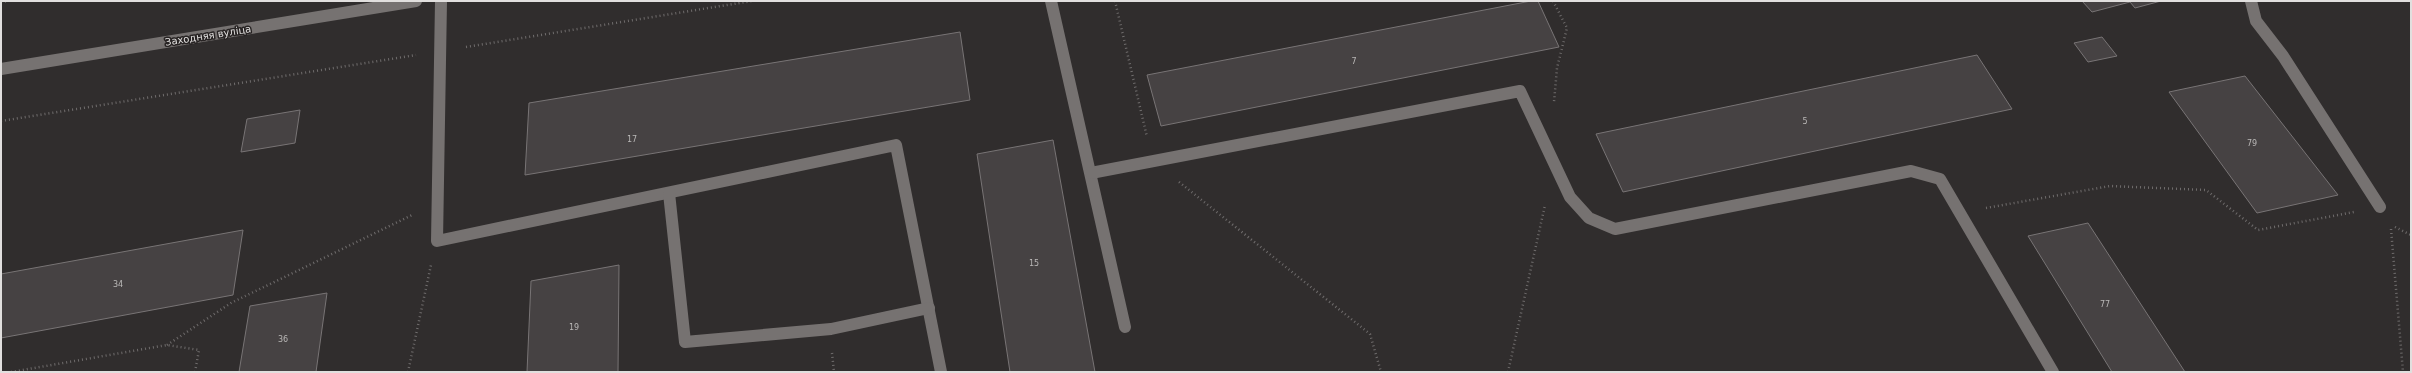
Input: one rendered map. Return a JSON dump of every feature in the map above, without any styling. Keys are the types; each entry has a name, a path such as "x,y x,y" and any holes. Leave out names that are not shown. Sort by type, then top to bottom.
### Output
{"street":[{"name":"Заходняя вуліца","path":"1,69 416,1"},
{"path":"441,1 437,241 896,145 941,372"},
{"path":"1051,1 1125,327"},
{"path":"2251,1 2256,21 2283,56 2380,207"},
{"path":"1091,173 1152,160 1520,91 1570,197 1589,218 1616,229 1911,171 1940,179 1962,213 2053,372"},
{"path":"669,192 685,342 831,329 928,308"}],"path":[{"path":"1,2 9,1"},
{"path":"1,121 750,1"},
{"path":"1115,1 1152,160 1370,334 1381,372"},
{"path":"1962,213 2110,186 2206,190 2258,230 2380,207"},
{"path":"167,345 231,303 437,203"},
{"path":"2390,224 2403,372"},
{"path":"408,372 437,241"},
{"path":"11,372 167,345 199,350 195,372"}],"building":[{"path":"1531,1 1538,1 1559,47 1161,126 1147,75"},
{"path":"2082,1 2161,1 2135,8 2130,2 2092,12"},
{"path":"960,32 970,100 525,175 529,103"},
{"path":"2102,37 2117,56 2088,62 2074,43"},
{"path":"1977,55 2012,109 1623,192 1596,134"},
{"path":"2245,76 2338,195 2257,213 2169,92"},
{"path":"300,110 295,143 241,152 247,119"},
{"path":"1053,140 1095,372 1010,372 977,154"},
{"path":"2088,223 2185,372 2112,372 2028,236"},
{"path":"243,230 233,295 1,338 1,274"},
{"path":"619,265 618,372 527,372 531,281"},
{"path":"327,293 316,372 239,372 250,306"}]}
